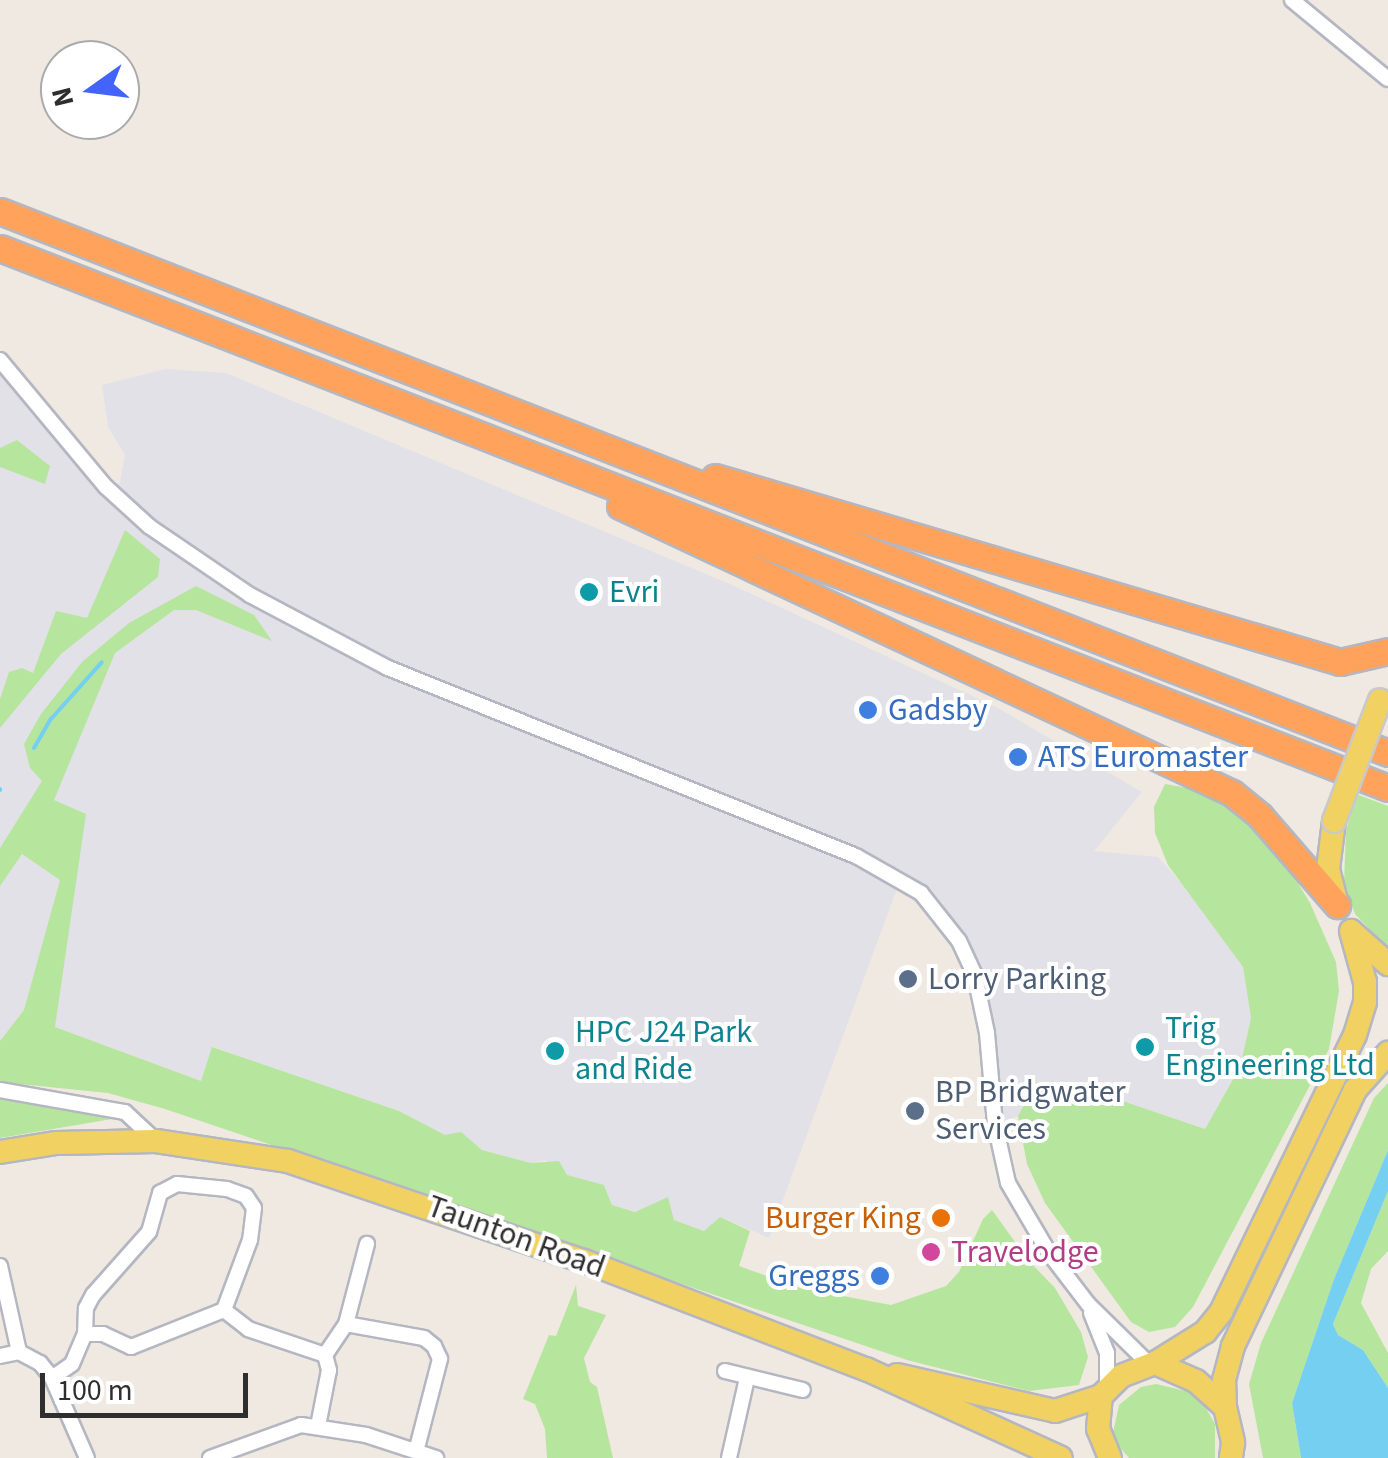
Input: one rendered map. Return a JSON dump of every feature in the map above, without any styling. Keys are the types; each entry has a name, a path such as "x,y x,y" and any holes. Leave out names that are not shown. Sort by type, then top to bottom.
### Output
{"highway":[{"path":"0,211 1388,753"},
{"path":"0,248 1388,788"},
{"path":"554,466 626,510 1232,793 1260,816 1337,906"},
{"path":"661,467 748,484 1340,662 1388,651"}],"main road":[{"path":"1384,692 1334,821 1328,869 1337,906 1351,931 1388,964"},
{"name":"Taunton Road","path":"866,1369 1055,1411 1070,1410 1104,1392 1121,1376 1205,1332 1222,1312 1356,1035 1366,1002 1365,982 1351,931"},
{"path":"1235,1453 1225,1407 1224,1380 1233,1346 1355,1090 1388,1053"},
{"name":"Taunton Road","path":"0,1152 56,1143 156,1140 243,1150 375,1187 584,1260 866,1369 1061,1458"},
{"path":"1152,1363 1196,1381 1225,1407"},
{"path":"1104,1392 1098,1429 1110,1458"}],"street":[{"path":"1292,0 1388,79"},
{"path":"0,360 61,438 112,492 150,527 250,595 388,668 856,856 921,894 958,941 975,976 987,1033 995,1124 1008,1183 1048,1253 1088,1304 1152,1363"},
{"path":"0,1090 125,1112 141,1122 156,1140"},
{"path":"52,1378 72,1364 85,1334 86,1308 149,1232 160,1193 176,1184 226,1189 246,1196 254,1208 250,1240 224,1310 131,1346 104,1334 85,1334"},
{"path":"318,1426 329,1370 325,1355 346,1324 367,1244"},
{"path":"0,1266 24,1353 52,1378 87,1458"},
{"path":"1088,1304 1107,1353 1104,1392"},
{"path":"224,1310 248,1329 325,1355"},
{"path":"346,1324 424,1338 434,1346 440,1358 438,1371 417,1448"},
{"path":"0,1356 24,1353"},
{"path":"725,1370 803,1390"},
{"path":"729,1458 747,1378"},
{"path":"210,1458 248,1451 290,1427 318,1426 417,1448 436,1458"}],"shaded area":[{"path":"0,360 113,492 120,482 125,455 108,427 102,385 166,369 226,373 732,585 996,707 1142,792 1094,851 1158,857 1197,901 1243,967 1251,1018 1240,1067 1205,1129 1105,1095 1038,1082 1018,1116 995,1124 987,1033 959,941 900,880 769,1238 720,1217 705,1231 674,1220 668,1198 635,1212 612,1205 604,1185 566,1175 545,1160 531,1163 482,1150 461,1133 445,1136 399,1111 213,1047 201,1081 55,1027 0,1044"}],"green space":[{"path":"17,440 50,466 45,484 0,467 0,448"},
{"path":"125,530 160,559 158,577 61,654 0,728 0,699 9,672 22,668 33,673 56,611 87,618"},
{"path":"196,586 254,615 272,641 196,610 174,610 115,653 54,800 86,814 55,1027 201,1081 212,1047 399,1111 445,1135 461,1132 482,1150 531,1163 559,1161 567,1175 604,1185 612,1205 635,1212 668,1197 674,1220 704,1231 720,1217 750,1231 739,1266 800,1288 891,1305 946,1286 959,1272 983,1219 992,1210 1028,1260 1055,1288 1081,1332 1088,1357 1079,1385 1029,1391 907,1360 165,1109 108,1093 0,1082 0,1041 24,1010 60,880 22,854 0,886 0,848 42,781 30,768 24,744 41,714 82,662 129,623"},
{"path":"1165,784 1210,792 1250,814 1272,840 1310,903 1336,962 1339,991 1329,1049 1193,1307 1175,1327 1149,1332 1131,1322 1045,1203 1027,1164 1018,1116 1037,1082 1105,1095 1205,1129 1240,1067 1251,1018 1243,967 1168,865 1155,833 1154,807"},
{"path":"1356,794 1388,806 1388,949 1355,914 1344,883 1346,831"},
{"path":"1388,1083 1388,1150 1334,1279 1292,1403 1301,1458 1263,1458 1249,1384 1261,1343 1374,1098"},
{"path":"0,1098 52,1105 112,1119 0,1138"},
{"path":"1388,1191 1388,1251 1371,1269 1361,1303 1388,1353 1388,1388 1363,1350 1338,1335 1333,1324"},
{"path":"576,1285 578,1306 606,1315 584,1358 590,1382 597,1387 613,1458 547,1458 545,1429 535,1404 523,1399 549,1335 556,1336"},
{"path":"1156,1384 1190,1392 1203,1403 1215,1424 1215,1458 1129,1458 1118,1445 1113,1433 1119,1405 1141,1387"}],"water":[{"path":"1388,1150 1388,1191 1333,1324 1338,1335 1363,1350 1388,1388 1388,1458 1301,1458 1292,1403 1334,1279"}],"waterway":[{"path":"34,748 51,719 102,662"}],"place":[{"name":"Evri","path":"589,592"},
{"name":"Gadsby","path":"868,710"},
{"name":"ATS Euromaster","path":"1018,757"},
{"name":"Lorry Parking","path":"908,979"},
{"name":"Trig Engineering Ltd","path":"1145,1047"},
{"name":"HPC J24 Park and Ride","path":"555,1051"},
{"name":"BP Bridgwater Services","path":"915,1111"},
{"name":"Burger King","path":"941,1218"},
{"name":"Travelodge","path":"931,1252"},
{"name":"Greggs","path":"880,1276"}]}
